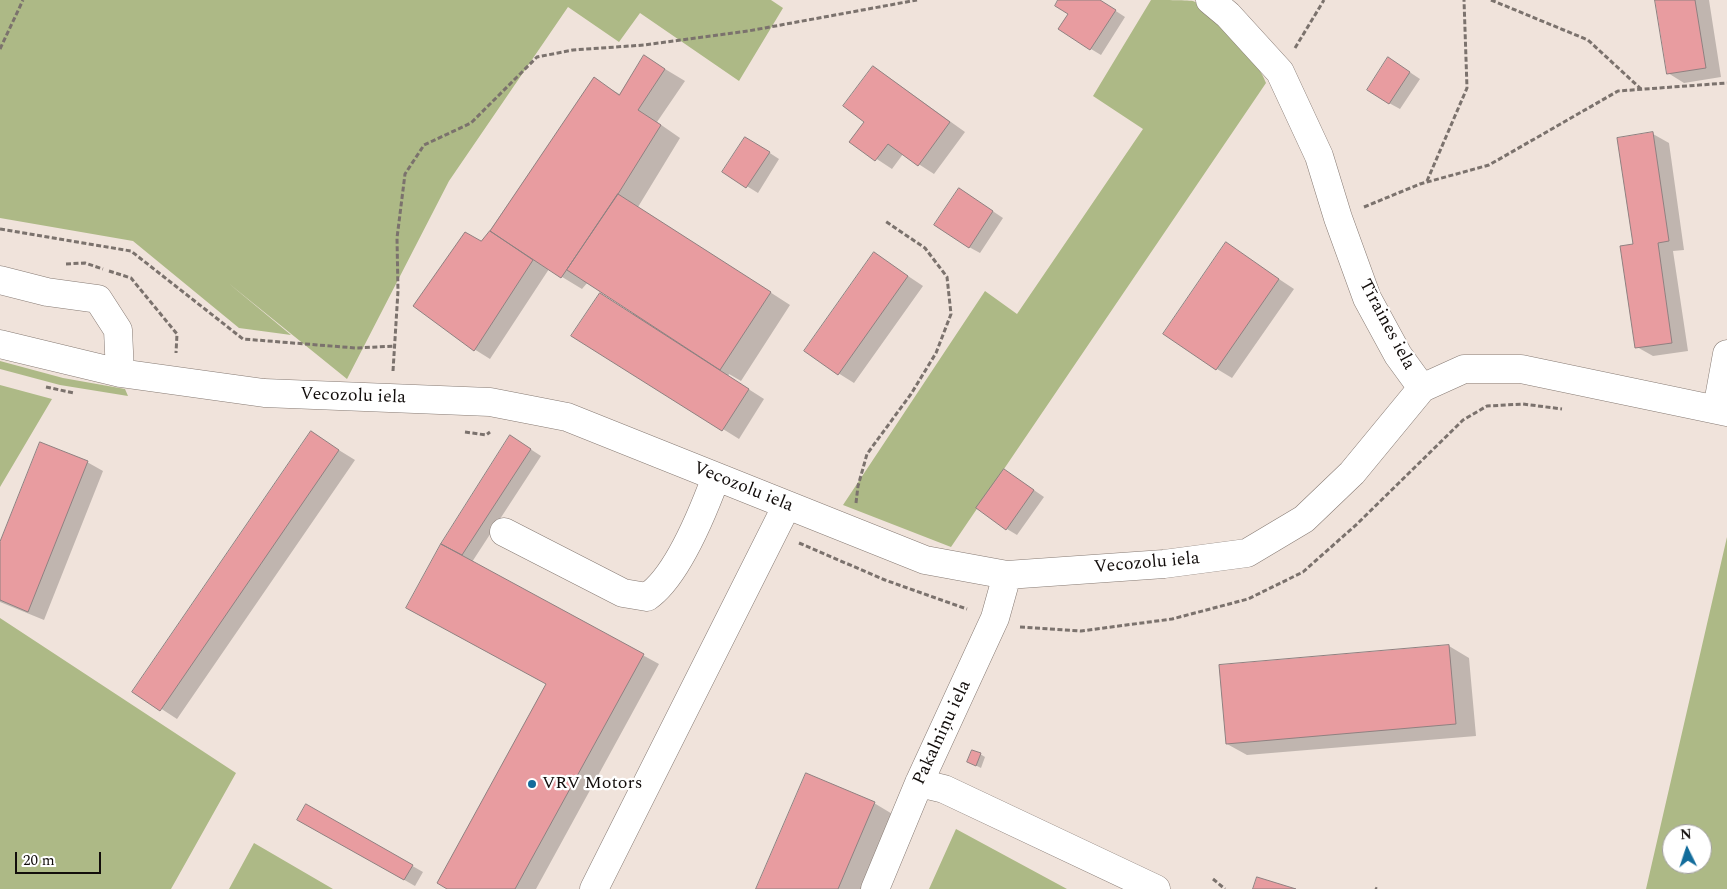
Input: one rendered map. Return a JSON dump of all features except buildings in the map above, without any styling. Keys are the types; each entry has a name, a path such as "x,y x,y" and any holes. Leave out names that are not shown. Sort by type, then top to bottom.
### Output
{"street":[{"name":"Tīraines iela","path":"1210,0 1228,15 1280,72 1319,156 1338,218 1367,298 1398,356 1422,388 1464,369 1521,369 1722,411 1727,354"},
{"path":"0,280 47,292 98,298 118,330 120,373"},
{"name":"Vecozolu iela","path":"0,344 120,373 264,393 490,402 567,417 926,560 1007,575 1164,564 1247,553 1311,512 1352,473 1422,388"},
{"path":"504,532 623,594 647,597 659,589 683,551 706,505 716,477"},
{"path":"594,889 787,505"},
{"name":"Pakalniņu iela","path":"875,889 920,783 995,618 1007,575"},
{"path":"920,783 944,789 1156,889"}],"path":[{"path":"0,49 23,0"},
{"path":"391,398 398,292 397,238 404,174 424,145 471,123 537,57 573,50 644,45 748,31 917,0"},
{"path":"1280,72 1324,0"},
{"path":"1427,182 1466,88 1464,0"},
{"path":"1491,0 1588,40 1641,89"},
{"path":"1338,218 1427,182 1489,165 1618,92 1727,83"},
{"path":"854,532 858,486 867,454 911,394 936,353 951,314 947,277 925,248 885,221"},
{"path":"0,229 131,251 243,339 356,348 395,346"},
{"path":"37,384 75,394"},
{"path":"772,532 885,580 1017,627 1081,631 1172,618 1248,599 1303,572 1357,524 1463,420 1487,406 1523,404 1569,410"},
{"path":"456,430 486,435 493,429"},
{"path":"1213,879 1225,889"}],"green space":[{"path":"0,0 771,0 783,8 739,81 640,13 619,42 568,7 449,181 347,379 227,282 291,335 239,328 133,241 0,218"},
{"path":"1151,0 1193,1 1202,6 1224,25 1246,50 1266,83 951,547 843,505 985,291 1017,314 1143,129 1093,96"},
{"path":"0,361 63,378 125,389 128,396 60,385 0,369"},
{"path":"0,385 52,399 0,487"},
{"path":"1727,537 1727,889 1646,889"},
{"path":"0,618 236,773 171,889 0,889"},
{"path":"956,829 1067,889 929,889"},
{"path":"254,843 333,889 229,889"}],"place":[{"name":"VRV Motors","path":"532,784"}]}
